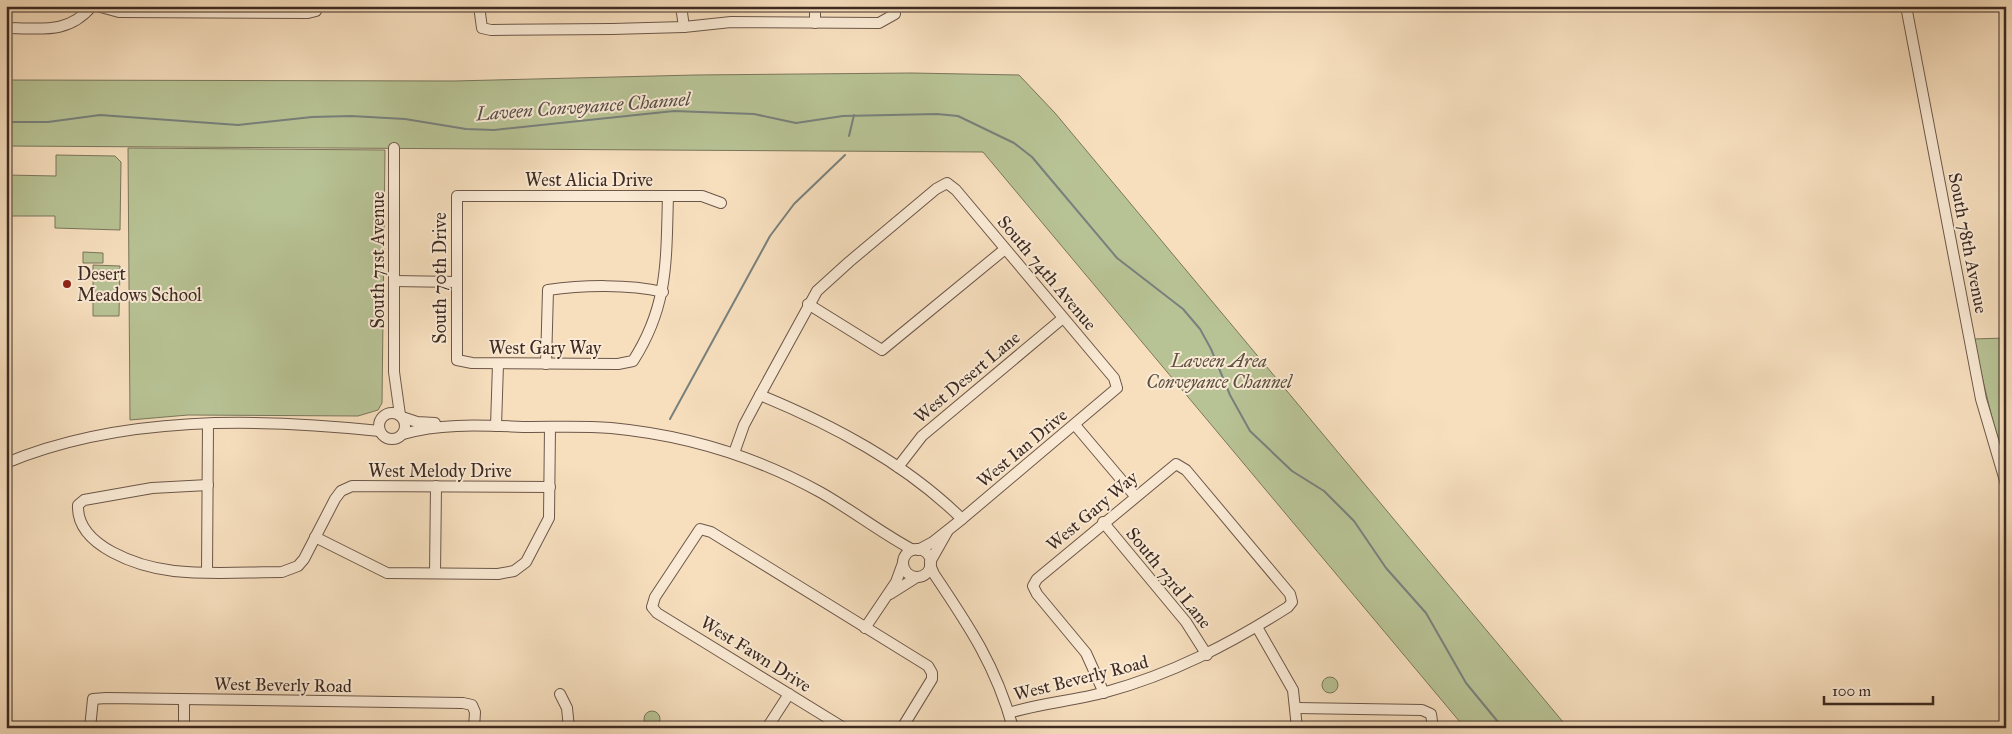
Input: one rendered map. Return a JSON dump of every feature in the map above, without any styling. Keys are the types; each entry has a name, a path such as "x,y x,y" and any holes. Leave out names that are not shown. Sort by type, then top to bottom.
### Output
{"street":[{"path":"6,28 66,27 77,21 92,6"},
{"path":"97,6 119,12 308,13 317,9"},
{"path":"479,6 482,28 491,30 562,31 684,27 731,22 879,23 895,14"},
{"path":"681,6 684,27"},
{"path":"815,6 815,23"},
{"name":"South 78th Avenue","path":"1906,6 1981,399 2006,484"},
{"name":"South 71st Avenue","path":"394,148 394,372 401,416"},
{"name":"South 74th Avenue","path":"808,304 817,291 849,262 936,188 947,183 956,190 1114,378 1117,388"},
{"name":"West Alicia Drive","path":"456,196 702,196 721,203"},
{"name":"South 70th Drive","path":"456,196 457,360"},
{"path":"546,364 548,290 564,287 647,288 663,292 666,274 668,196"},
{"path":"734,453 744,425 808,304 882,350 1005,249"},
{"path":"394,281 456,282"},
{"name":"West Gary Way","path":"457,360 472,363 498,364 618,364 633,361 649,334 663,292"},
{"name":"West Desert Lane","path":"898,467 922,436 1063,318"},
{"path":"496,426 498,364"},
{"name":"South 71st Avenue","path":"382,418 389,402 394,372"},
{"name":"West Ian Drive","path":"915,550 947,532 1117,388"},
{"path":"760,394 808,414 898,467 962,519"},
{"path":"338,426 382,418 391,412 417,422 445,426 609,428 650,433 700,443 734,453 786,475 821,492 877,529 926,554 949,598 983,649 1009,713 1013,728"},
{"path":"401,416 406,425 403,434"},
{"path":"380,432 382,418"},
{"path":"6,463 62,444 111,433 160,427 208,424 338,426 380,432 391,439 403,434 445,426"},
{"path":"207,572 208,424"},
{"path":"1075,425 1135,496"},
{"path":"208,485 152,488 84,500 78,505 77,514 83,528 98,544 140,563 174,571 282,572 292,569 304,559 315,537 387,573 506,574 521,566 529,556 549,518 550,427"},
{"name":"West Gary Way","path":"1104,693 1086,652 1037,594 1033,586 1037,578 1176,464 1186,470 1290,594 1292,602"},
{"name":"West Melody Drive","path":"315,537 335,499 341,491 352,486 550,487"},
{"path":"435,574 436,486"},
{"name":"South 73rd Lane","path":"1103,522 1186,622 1207,655"},
{"name":"West Fawn Drive","path":"844,728 657,613 652,607 655,598 700,529 711,532 865,628"},
{"path":"877,529 896,548 906,571 919,577 949,598"},
{"name":"West Ian Drive","path":"930,563 947,532"},
{"path":"902,728 932,679 932,673 928,666 865,628 900,575 907,554 915,550"},
{"path":"887,596 927,572 930,563"},
{"name":"West Beverly Road","path":"1009,713 1104,693 1160,675 1207,655 1258,627 1288,607 1292,602"},
{"path":"1258,627 1291,685 1297,708 1297,728"},
{"path":"560,694 567,708 569,728"},
{"path":"767,728 789,694"},
{"name":"West Beverly Road","path":"90,728 93,699 472,705 475,712 474,728"},
{"path":"184,700 184,728"},
{"path":"1297,708 1422,710 1432,714 1433,728"}],"green space":[{"name":"Laveen Area Conveyance Channel","path":"911,73 1019,75 1055,113 1568,728 1465,728 983,152 6,146 6,80 454,81 695,75"},
{"path":"128,148 385,150 382,403 378,410 358,416 188,415 130,420"},
{"path":"56,155 115,156 121,162 120,230 55,228 55,216 6,216 6,175 56,176"},
{"path":"83,252 103,253 103,263 83,263"},
{"path":"93,265 120,266 119,316 93,316"},
{"path":"2006,338 2006,448 2000,451 1973,339"},
{"path":"1330,677 1338,685 1330,693 1322,685"},
{"path":"652,711 660,719 652,727 644,719"}],"waterway":[{"name":"Laveen Conveyance Channel","path":"6,122 48,122 100,115 238,125 312,117 351,116 405,119 466,129 494,130 674,111 754,114 796,123 843,116 937,114 958,116 1014,143 1032,157 1117,258 1183,309 1200,329 1211,349 1230,395 1250,431 1292,471 1324,491 1354,521 1386,568 1426,613 1466,683 1503,728"},
{"path":"849,136 854,115"},
{"path":"670,419 770,236 794,204 845,155"}],"place":[{"name":"Desert Meadows School","path":"67,284"}]}
